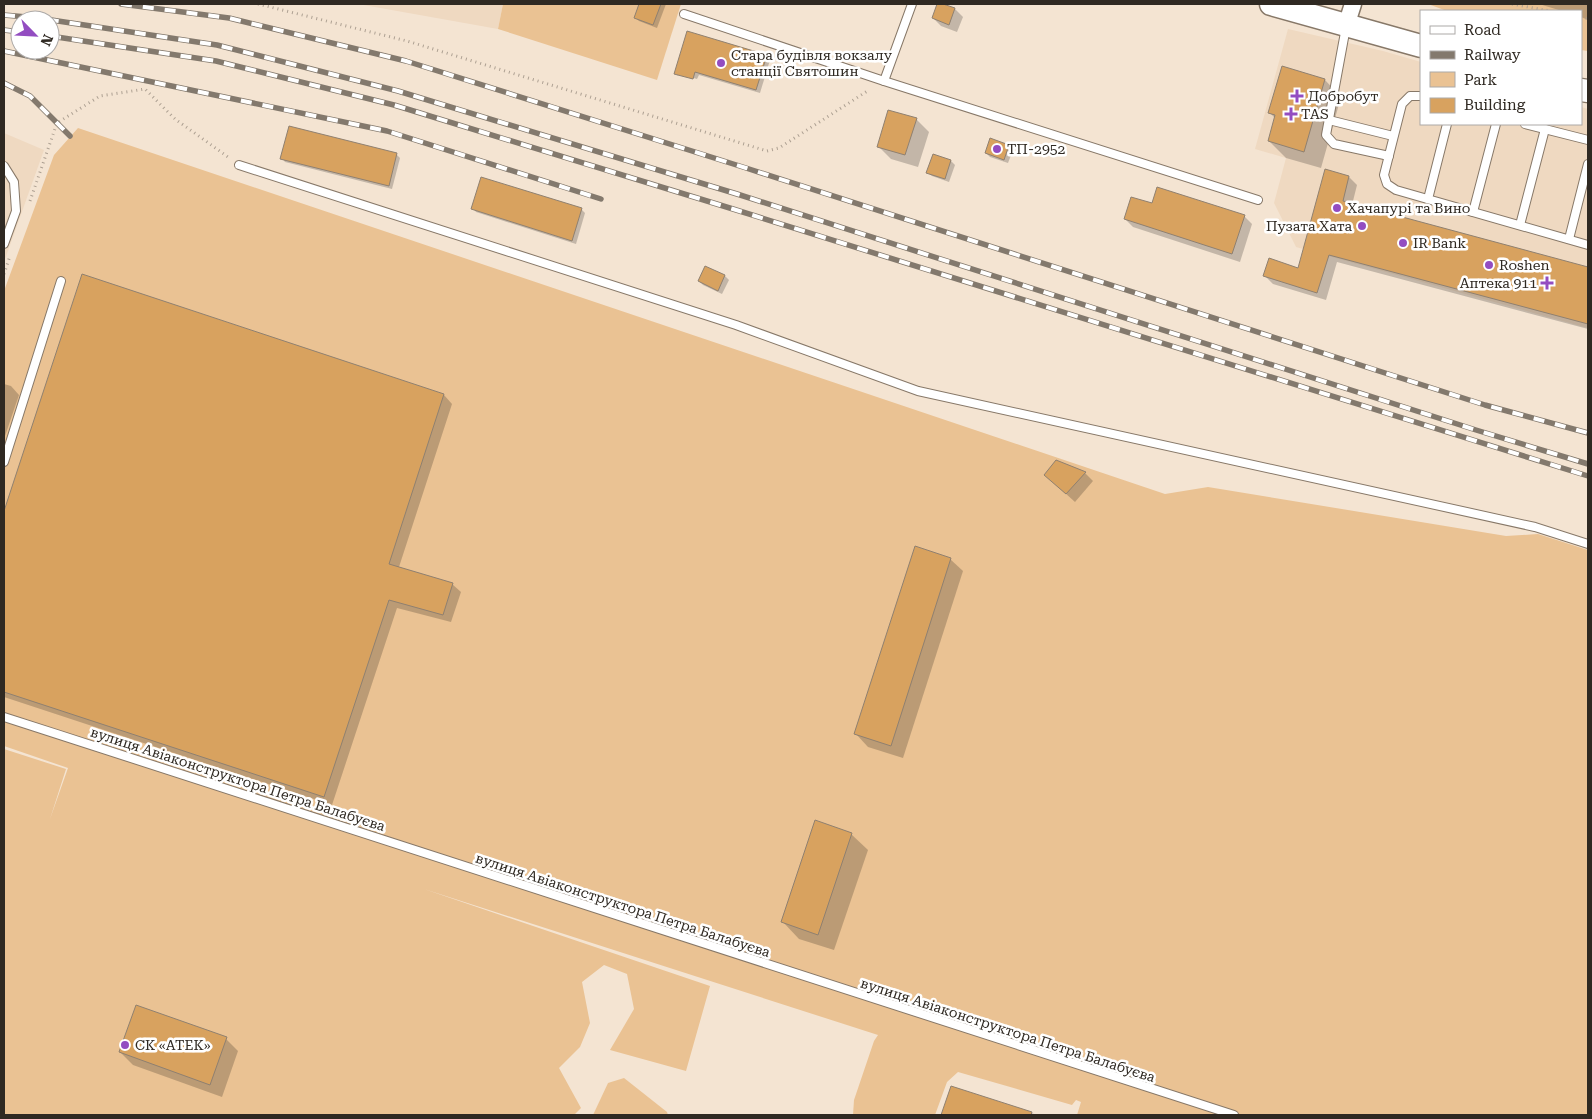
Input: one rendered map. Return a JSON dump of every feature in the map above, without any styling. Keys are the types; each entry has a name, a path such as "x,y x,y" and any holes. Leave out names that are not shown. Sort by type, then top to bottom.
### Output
{"main road":[{"path":"1271,4 1420,46"}],"street":[{"path":"1346,26 1353,4"}],"lane":[{"path":"884,81 912,4"},
{"path":"684,14 884,81 1258,200"},
{"path":"1346,26 1326,135 1334,144 1389,156"},
{"path":"1420,96 1410,96 1402,104 1384,175 1387,184 1396,190 1588,245"},
{"path":"1329,120 1393,136"},
{"path":"1428,199 1447,125"},
{"path":"1473,212 1496,125"},
{"path":"1529,125 1588,140"},
{"path":"1520,225 1545,129"},
{"path":"1569,239 1588,164"},
{"path":"239,165 736,325 918,392 1535,527 1588,544"},
{"path":"4,166 14,182 16,210 4,244"},
{"path":"4,462 61,280"},
{"name":"вулиця Авіаконструктора Петра Балабуєва","path":"4,717 343,826 840,990 1234,1115"}],"path":[{"path":"258,4 407,40 767,151 778,148 884,81"},
{"path":"1512,4 1545,10"},
{"path":"27,208 57,123 100,96 145,89 175,119 239,165"},
{"path":"4,274 10,255"}],"shaded area":[{"path":"358,4 503,4 498,29"},
{"path":"1288,29 1420,62 1420,125 1582,125 1582,107 1588,109 1588,328 1296,247 1274,203 1286,158 1255,149"},
{"path":"4,133 44,150 4,262"}],"green space":[{"path":"503,4 681,4 657,80 498,29"},
{"path":"1428,4 1588,4 1588,51 1582,50 1582,10 1444,10"},
{"path":"78,128 1165,494 1208,487 1506,536 1538,534 1588,550 1588,1115 1077,1115 1081,1102 1076,1100 1072,1105 958,1072 947,1082 935,1115 853,1115 854,1100 874,1041 878,1035 424,889 710,986 686,1071 610,1050 634,1009 627,974 604,965 582,982 590,1023 580,1047 559,1068 581,1108 574,1115 4,1115 4,749 66,769 50,819 68,768 4,746 4,291 54,155"},
{"path":"624,1078 667,1112 668,1115 593,1115 608,1083"}],"building":[{"path":"639,4 661,4 653,25 634,18"},
{"path":"937,4 955,8 949,25 932,18"},
{"name":"Стара будівля вокзалу станції Святошин","path":"687,31 767,55 756,90 695,72 693,79 674,74"},
{"name":"Добробут","path":"1282,66 1325,79 1304,152 1268,141 1275,115 1268,113"},
{"path":"888,110 917,118 905,155 877,147"},
{"path":"289,126 397,153 389,186 280,159"},
{"name":"ТП-2952","path":"990,138 1009,145 1004,160 985,153"},
{"path":"933,154 951,160 945,179 926,173"},
{"path":"1325,169 1349,176 1343,201 1588,267 1588,324 1329,255 1317,293 1263,276 1269,258 1298,268"},
{"path":"481,177 582,208 572,241 471,209"},
{"path":"1157,187 1245,215 1232,254 1124,219 1131,197 1152,203"},
{"path":"705,266 725,275 718,291 698,281"},
{"path":"82,274 444,394 389,564 453,583 443,615 389,600 324,797 4,692 4,511"},
{"path":"1056,460 1086,472 1066,494 1044,475"},
{"path":"915,546 951,558 891,746 854,734"},
{"path":"815,820 852,833 818,935 781,922"},
{"path":"136,1005 227,1037 210,1085 119,1052"},
{"path":"951,1086 1032,1112 1031,1115 941,1115"}],"railway":[{"path":"121,4 229,18 406,61 1485,405 1588,433"},
{"path":"4,15 38,18 217,45 398,91 737,194 1588,464"},
{"path":"4,30 10,31"},
{"path":"60,38 216,61 394,105 1588,476"},
{"path":"4,51 387,131 601,199"},
{"path":"4,83 30,96 70,136"}],"place":[{"name":"Стара будівля вокзалу станції Святошин","path":"721,63"},
{"name":"Добробут","path":"1297,96"},
{"name":"TAS","path":"1291,114"},
{"name":"ТП-2952","path":"997,149"},
{"name":"Хачапурі та Вино","path":"1337,208"},
{"name":"Пузата Хата","path":"1362,226"},
{"name":"IR Bank","path":"1403,243"},
{"name":"Roshen","path":"1489,265"},
{"name":"Аптека 911","path":"1547,283"},
{"name":"СК «АТЕК»","path":"125,1045"}]}
